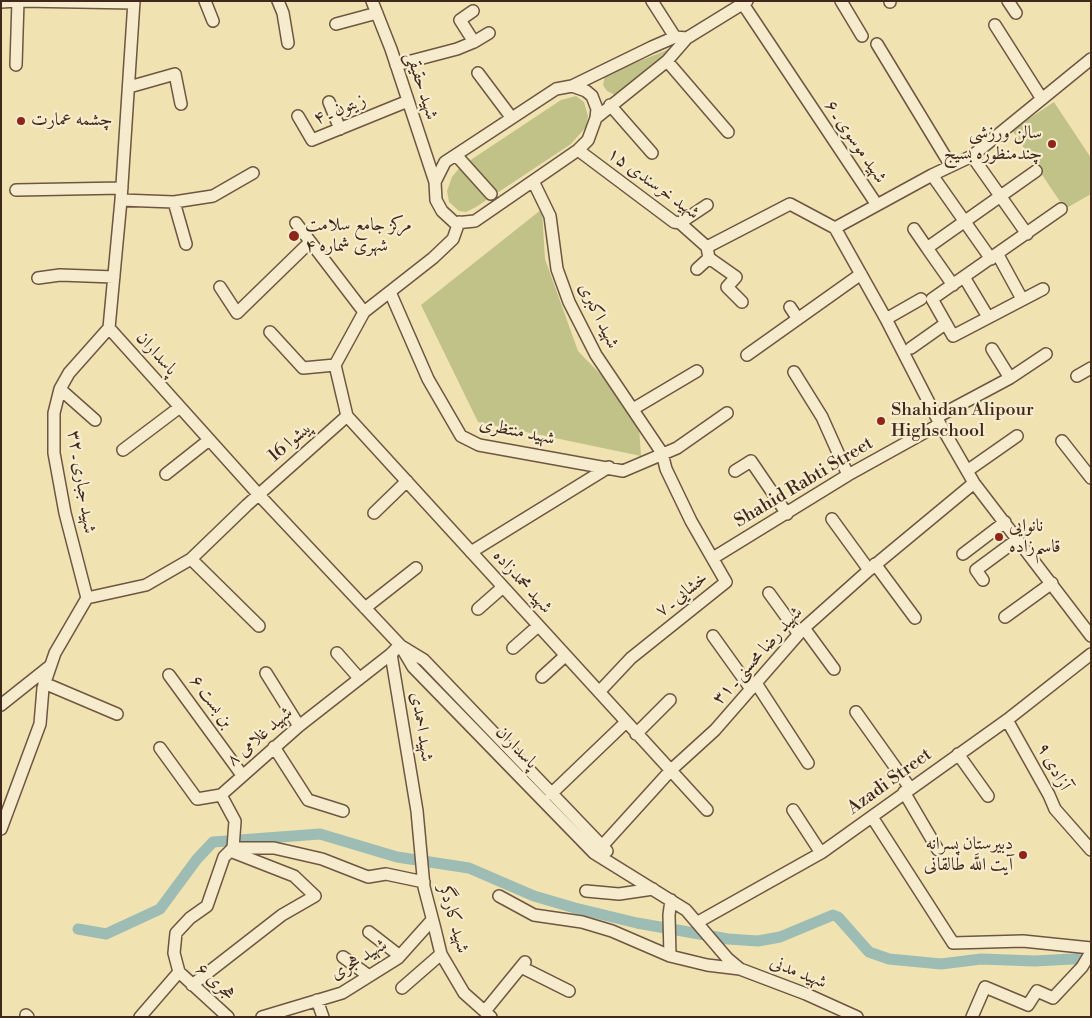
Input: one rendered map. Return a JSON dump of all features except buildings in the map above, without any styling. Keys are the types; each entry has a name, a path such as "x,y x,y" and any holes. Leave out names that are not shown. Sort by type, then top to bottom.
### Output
{"street":[{"path":"1,2 18,1 16,65"},
{"path":"22,1 134,2 122,188 108,328"},
{"path":"205,1 212,21"},
{"path":"278,1 283,13 288,43"},
{"name":"شهید حقیقی","path":"372,1 396,65 435,182 436,200 442,211 455,223 460,222"},
{"path":"652,1 675,38"},
{"path":"841,1 862,36"},
{"path":"1008,1 1016,13"},
{"path":"596,118 610,105 668,61 687,38 745,2"},
{"name":"شهید موسوی ـ ۶","path":"745,2 804,98 877,205"},
{"path":"473,11 460,20 474,42"},
{"path":"336,24 377,13"},
{"path":"995,25 1042,99"},
{"path":"396,65 474,42 488,33"},
{"path":"435,182 445,162 556,89 572,86 675,38 687,38"},
{"path":"877,44 951,166"},
{"path":"835,228 932,175 972,156 1091,59"},
{"path":"668,61 728,132"},
{"path":"478,73 511,117"},
{"path":"128,87 175,74 181,104"},
{"path":"347,416 335,365 364,312 433,258 453,239 460,222 475,221 578,150 588,140 596,118 597,109 592,96 586,91 572,86"},
{"name":"زیتون ـ ۴","path":"298,116 312,140 408,101"},
{"path":"329,102 340,129"},
{"path":"610,105 652,153"},
{"name":"شهید خرسندی ۱۵","path":"578,150 674,222 680,223 708,253 736,277 727,287 742,302"},
{"path":"456,155 490,194"},
{"path":"972,156 1027,234"},
{"path":"927,248 964,220 1036,171"},
{"path":"121,200 174,202 213,196 253,173"},
{"path":"932,175 964,220 995,257 1022,299"},
{"name":"شهید اکبری","path":"533,181 550,216 557,269 569,302 596,356 662,453"},
{"path":"16,190 122,188"},
{"path":"174,202 186,244"},
{"path":"697,269 708,253 790,204 835,228 886,319 938,421 974,484 1091,636"},
{"path":"680,223 707,205"},
{"path":"886,319 954,285 1061,209"},
{"path":"296,224 364,312"},
{"path":"914,230 954,285"},
{"path":"220,287 237,313 310,242"},
{"path":"747,355 861,274"},
{"path":"38,278 60,275 114,277"},
{"path":"964,277 988,317"},
{"path":"926,299 953,336 1043,288"},
{"name":"شهید منتظری","path":"390,292 428,379 461,436 479,445 624,471 662,453 678,448 727,413"},
{"path":"790,307 798,319"},
{"path":"911,348 945,324"},
{"name":"شهید جباری ـ ۳۲","path":"87,598 65,513 54,453 54,413 60,389 79,360 108,328"},
{"name":"پاسداران","path":"108,328 258,495 400,645 413,667 594,853 618,866 686,910 728,959"},
{"path":"270,332 303,368 335,365"},
{"path":"992,349 1010,378"},
{"name":"Shahid Rabti Street","path":"713,558 1010,378 1046,354"},
{"path":"1077,376 1091,368"},
{"path":"633,409 698,371"},
{"path":"794,372 822,417 848,475"},
{"path":"60,389 95,420"},
{"path":"123,450 180,407"},
{"name":"شهید محمدزاده","path":"347,416 707,810"},
{"name":"پیشوا 16","path":"87,598 146,585 191,559 258,495 347,416"},
{"path":"967,471 1017,436"},
{"path":"166,474 209,440"},
{"path":"1062,441 1091,478"},
{"name":"خشایی ـ ۷","path":"599,692 631,658 726,582 687,512 666,468 662,453"},
{"path":"735,471 751,461 787,514"},
{"path":"471,552 609,467"},
{"path":"374,513 407,481"},
{"name":"شهید رضا محسنی ـ ۳۱","path":"603,845 671,770 715,730 801,630 872,567 974,484"},
{"path":"832,519 915,618"},
{"path":"963,554 1005,522"},
{"path":"980,575 1018,539"},
{"path":"191,559 259,626"},
{"path":"365,608 416,568"},
{"path":"1005,617 1052,583"},
{"path":"478,609 503,587"},
{"path":"769,593 834,669"},
{"path":"1,829 40,724 44,683 55,653 87,598"},
{"path":"513,648 538,626"},
{"path":"712,636 754,686 808,763"},
{"path":"391,654 400,645"},
{"name":"پاسداران","path":"400,645 424,660 551,794 603,845 618,866"},
{"path":"337,653 359,678"},
{"name":"۸ شهید غلامی","path":"221,795 242,774 299,726 391,654"},
{"name":"شهید احمدی","path":"391,654 418,819 423,878"},
{"name":"Azadi Street","path":"701,926 821,853 1007,720 1091,654"},
{"path":"542,677 565,656"},
{"path":"1,705 51,665"},
{"path":"266,673 299,726"},
{"name":"بن بست ۶","path":"169,674 242,774"},
{"path":"44,683 116,714"},
{"path":"636,734 670,700"},
{"path":"856,712 907,790 938,850"},
{"name":"آزادی ۹","path":"1007,720 1055,809 1091,850"},
{"path":"551,794 626,723"},
{"path":"274,747 308,800 343,811"},
{"path":"140,1017 179,972 174,953 176,933 190,918 207,906 224,857 232,849 235,821 221,795 197,799 160,748"},
{"path":"958,754 988,796"},
{"path":"792,810 821,853"},
{"path":"872,817 953,943 1023,941 1091,950 1087,967 1053,998 1037,992 1028,1005 985,988 972,1017"},
{"path":"232,849 274,848 322,859 368,877 386,874 423,878"},
{"path":"192,985 282,915 315,896 294,876 232,849"},
{"name":"شهید کاردگر","path":"423,878 441,954 464,993 488,1014"},
{"path":"586,891 619,894 653,890"},
{"path":"499,896 534,915 582,922 612,931 670,956 707,965 740,969"},
{"path":"670,956 669,915 671,900"},
{"name":"شهید هجری","path":"262,1017 342,993 400,956 432,920"},
{"path":"369,932 400,956"},
{"path":"402,988 441,954"},
{"path":"343,957 369,976"},
{"name":"شهید مدنی","path":"728,959 740,969 806,994 857,1017"},
{"path":"488,1014 523,965 569,991"},
{"name":"هجری ۶","path":"179,972 228,1017"},
{"path":"317,1000 323,1017"}],"green space":[{"path":"672,48 615,95 607,91 603,85 605,75"},
{"path":"576,96 584,102 588,116 586,127 571,144 466,212 459,211 449,202 447,191 452,177 460,167 561,100"},
{"name":"سالن ورزشی چندمنظوره بسیج","path":"1054,102 1091,158 1091,194 1065,209 1012,130"},
{"path":"542,209 545,259 578,351 638,413 641,456 478,422 421,305"}],"waterway":[{"path":"78,929 106,934 160,909 197,859 213,842 320,834 397,857 469,868 534,896 575,908 637,923 728,939 758,941 780,937 833,915 838,917 869,952 889,959 941,964 981,959 1035,961 1091,958"}],"place":[{"name":"چشمه عمارت","path":"21,121"},
{"name":"سالن ورزشی چندمنظوره بسیج","path":"1052,144"},
{"name":"مرکز جامع سلامت شهری شماره ۴","path":"294,236"},
{"name":"Shahidan Alipour Highschool","path":"881,421"},
{"name":"نانوایی قاسم‌زاده","path":"999,537"},
{"name":"دبیرستان پسرانه آیت اللَّه طالقانی","path":"1023,855"}]}
